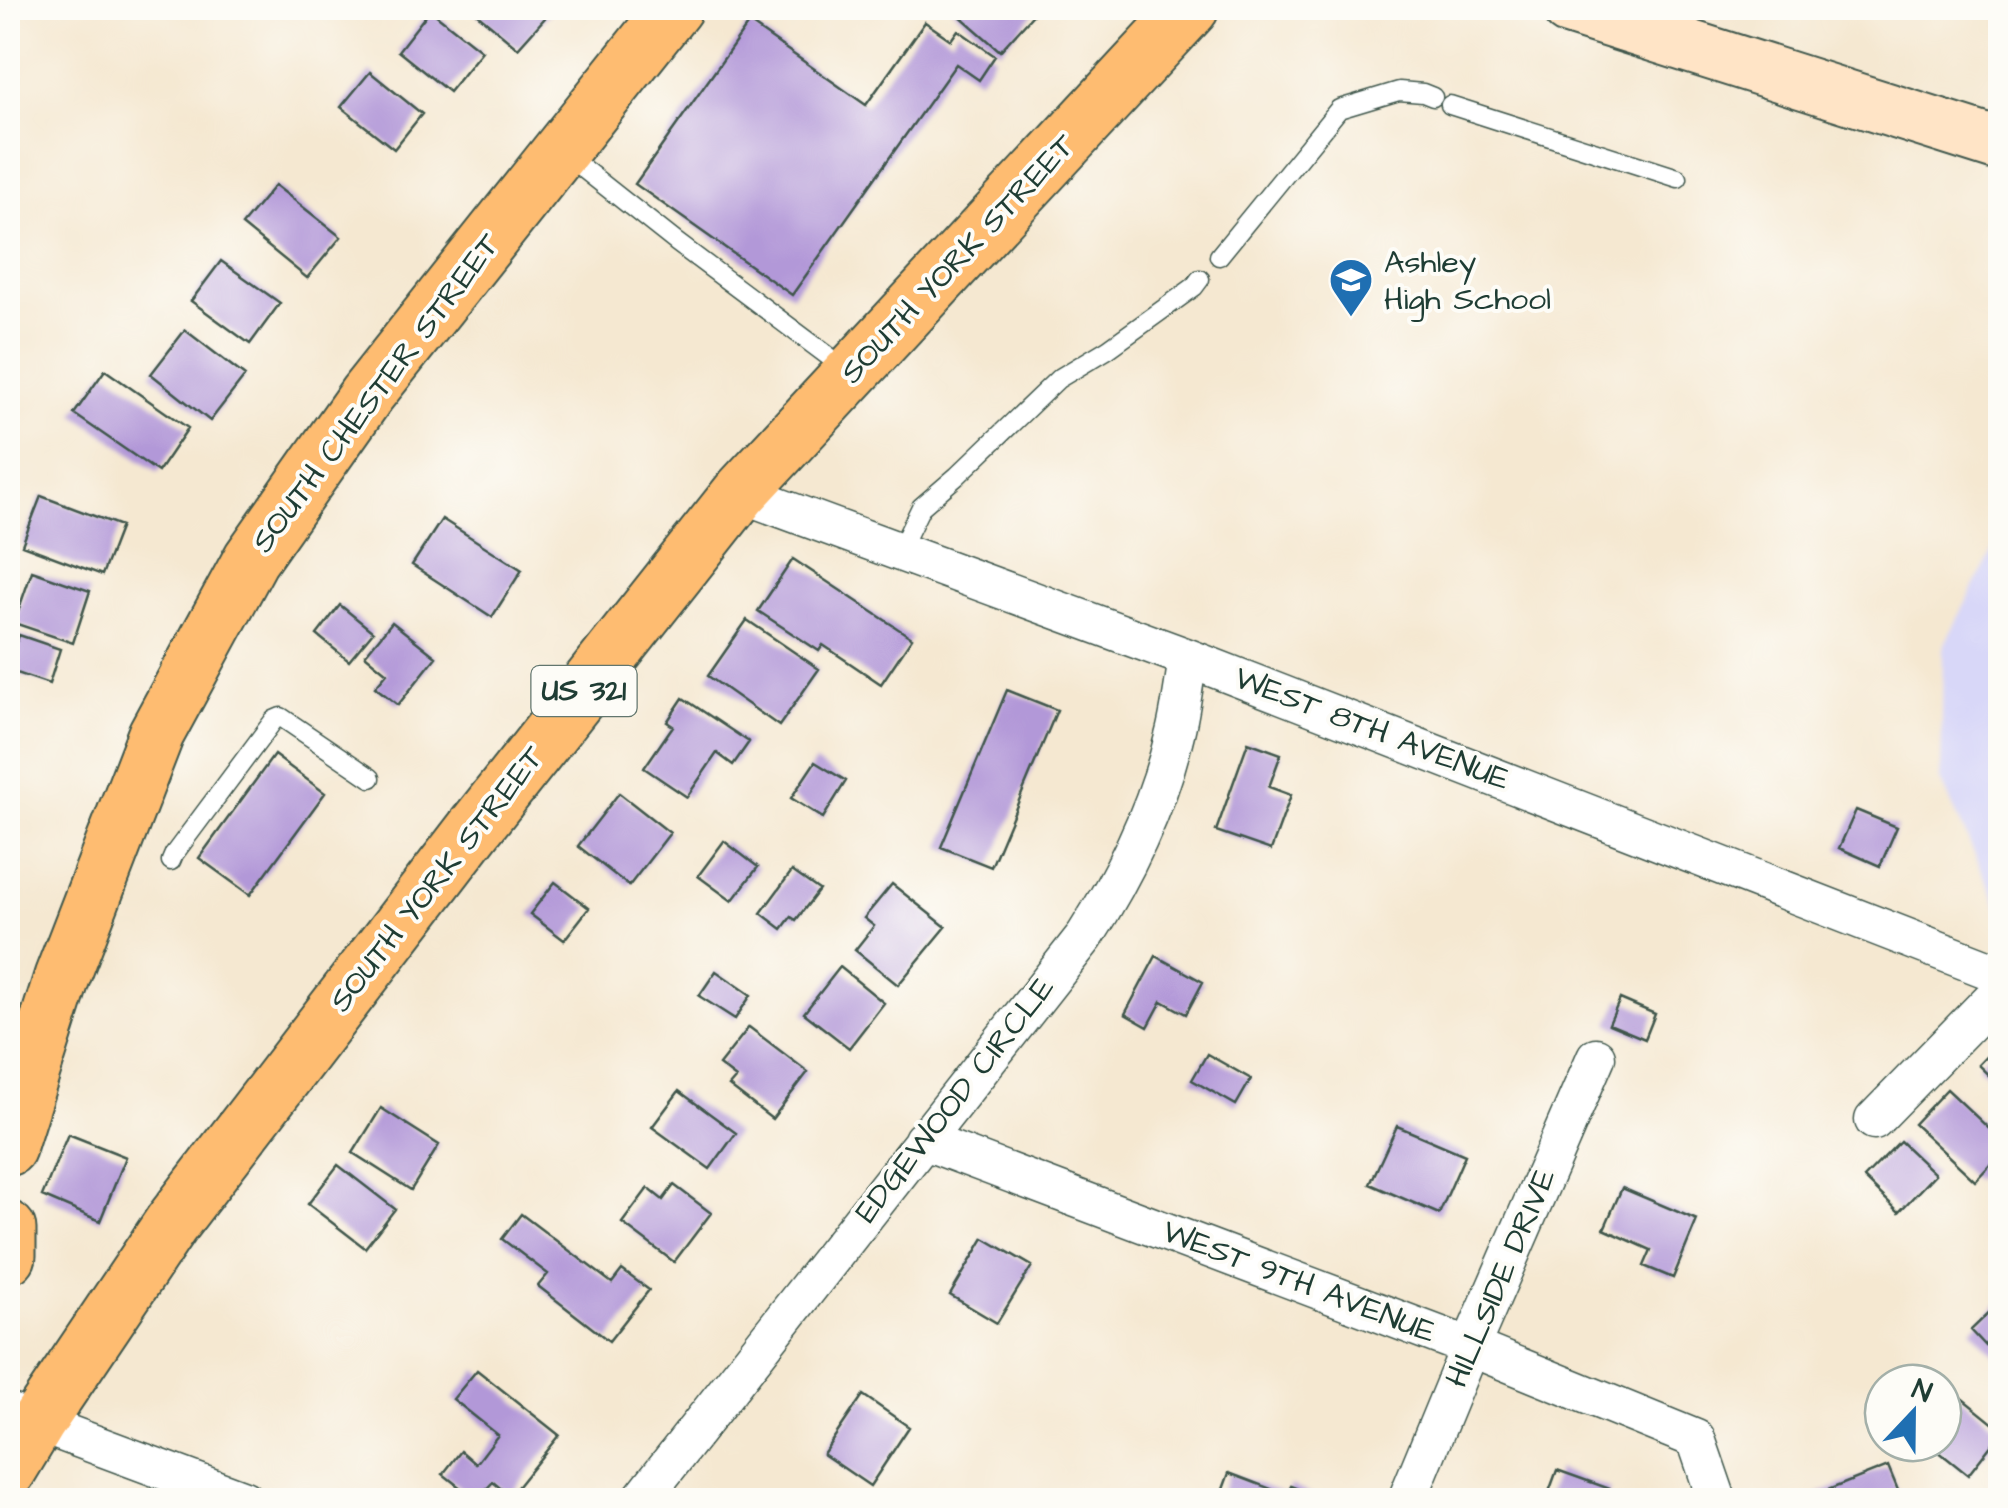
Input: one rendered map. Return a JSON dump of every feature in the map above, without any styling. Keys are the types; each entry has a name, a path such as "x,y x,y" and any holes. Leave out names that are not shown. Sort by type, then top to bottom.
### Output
{"main road":[{"name":"SOUTH CHESTER STREET","path":"8,1148 62,977 156,734 251,559 367,394 674,8"},
{"name":"SOUTH YORK STREET","path":"8,1471 22,1418 474,830 740,494 1191,8"},
{"path":"1568,8 1994,133"},
{"path":"8,1229 8,1256"}],"street":[{"name":"WEST 8TH AVENUE","path":"740,494 1188,658 2000,974"},
{"name":"EDGEWOOD CIRCLE","path":"641,1500 1085,936 1134,851 1156,794 1175,734 1188,658"},
{"path":"1874,1120 2000,990"},
{"name":"HILLSIDE DRIVE","path":"1407,1500 1596,1057"},
{"name":"WEST 9TH AVENUE","path":"923,1140 1470,1347 1696,1439 1717,1500"},
{"path":"22,1418 244,1500"}],"lane":[{"path":"1218,256 1339,110 1398,91 1423,93 1678,178"},
{"path":"560,150 852,373"},
{"path":"899,552 921,506 1058,379 1108,348 1200,280"},
{"path":"171,861 274,720 281,717 370,778"}],"shaded area":[{"path":"2000,537 2000,911 1941,780 1943,647"}],"building":[{"path":"470,8 549,8 552,10 518,48"},
{"path":"951,8 1039,8 1000,51"},
{"path":"430,10 482,51 449,92 398,51"},
{"path":"925,22 951,40 958,30 995,56 979,80 956,64 792,295 635,184 749,23 866,105"},
{"path":"370,72 422,114 394,149 341,107"},
{"path":"275,185 341,237 307,278 242,225"},
{"path":"221,261 280,303 250,344 191,301"},
{"path":"185,330 245,376 210,421 151,374"},
{"path":"105,370 188,428 158,472 74,414"},
{"path":"41,496 121,526 102,575 22,545"},
{"path":"442,519 522,570 492,617 412,565"},
{"path":"793,559 912,638 881,684 823,645 819,651 758,611"},
{"path":"32,571 90,591 73,643 14,623"},
{"path":"340,605 373,632 349,661 317,635"},
{"path":"747,620 819,669 779,726 708,676"},
{"path":"392,622 436,657 398,705 375,687 387,673 365,655"},
{"path":"19,635 60,649 49,684 8,670"},
{"path":"1007,690 1057,710 991,867 941,847"},
{"path":"683,698 749,742 733,765 717,753 687,797 644,768 673,726 667,722"},
{"path":"1248,742 1281,754 1269,787 1291,795 1271,850 1216,831"},
{"path":"274,755 325,793 250,895 199,858"},
{"path":"815,762 846,781 823,818 791,798"},
{"path":"619,793 670,833 629,886 578,846"},
{"path":"1856,810 1897,827 1880,866 1839,848"},
{"path":"724,841 758,867 732,901 698,876"},
{"path":"792,871 819,890 796,920 791,917 782,929 761,913"},
{"path":"555,882 589,908 564,940 530,914"},
{"path":"892,884 946,927 898,985 855,950 874,926 864,918"},
{"path":"1156,956 1203,982 1186,1014 1162,1001 1148,1027 1125,1014"},
{"path":"840,967 884,1003 849,1048 804,1013"},
{"path":"716,971 751,995 735,1019 699,996"},
{"path":"1620,999 1655,1014 1645,1039 1609,1024"},
{"path":"749,1027 808,1072 772,1119 729,1086 736,1078 719,1065"},
{"path":"2000,1042 2000,1086 1978,1065"},
{"path":"1207,1054 1251,1079 1236,1105 1192,1080"},
{"path":"1947,1089 2000,1139 2000,1154 1975,1181 1914,1124"},
{"path":"679,1091 736,1133 710,1169 652,1127"},
{"path":"381,1108 439,1145 411,1190 353,1153"},
{"path":"1397,1126 1465,1155 1439,1214 1370,1184"},
{"path":"68,1134 126,1157 100,1221 42,1196"},
{"path":"1900,1141 1935,1174 1899,1212 1864,1178"},
{"path":"338,1165 395,1209 365,1248 308,1204"},
{"path":"674,1185 711,1213 674,1262 622,1223 648,1188 663,1200"},
{"path":"1622,1188 1697,1220 1673,1278 1644,1266 1651,1250 1604,1229"},
{"path":"521,1214 612,1283 622,1270 649,1290 609,1341 538,1286 548,1274 502,1239"},
{"path":"984,1238 1032,1266 997,1323 950,1295"},
{"path":"2000,1302 2000,1361 1971,1330"},
{"path":"477,1370 559,1435 510,1496 493,1482 476,1500 443,1474 461,1451 476,1464 498,1435 453,1399"},
{"path":"863,1395 909,1427 870,1486 823,1454"},
{"path":"1963,1399 2000,1429 1968,1475 1953,1463 1963,1463"},
{"path":"1888,1466 1902,1500 1821,1500 1818,1494"},
{"path":"1557,1470 1610,1489 1606,1500 1546,1500"},
{"path":"1229,1473 1287,1495 1291,1486 1313,1495 1311,1500 1219,1500"}],"place":[{"name":"Ashley High School","path":"1351,318"}]}
